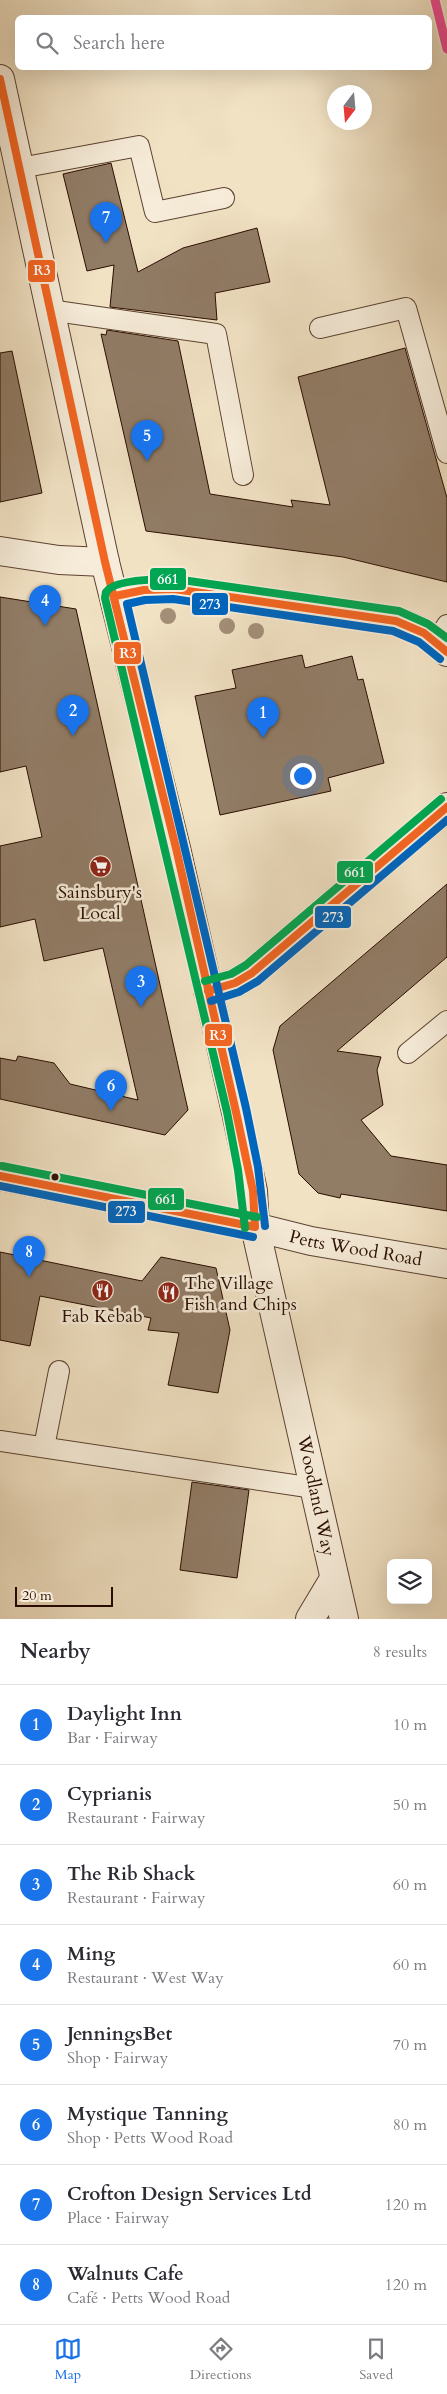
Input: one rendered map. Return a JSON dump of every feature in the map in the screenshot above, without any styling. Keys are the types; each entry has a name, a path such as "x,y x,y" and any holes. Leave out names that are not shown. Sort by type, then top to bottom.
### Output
{"street":[{"name":"Woodland Way","path":"0,79 105,562 115,596 176,848 253,1191 255,1227 344,1619"},
{"path":"0,551 59,560 105,562"},
{"path":"115,596 144,590 174,589 396,621 444,639"},
{"path":"208,991 235,983 252,973 447,806"},
{"name":"Petts Wood Road","path":"0,1176 255,1227 312,1241 447,1264"},
{"path":"310,1619 334,1579"}],"lane":[{"path":"20,168 139,146 155,212 224,198"},
{"path":"320,328 406,308 447,453"},
{"path":"49,310 216,334 243,475"},
{"path":"408,1053 447,1021"},
{"path":"44,1447 59,1371"},
{"path":"0,1441 314,1488"}],"building":[{"path":"111,163 138,272 183,248 257,228 270,282 215,293 217,320 110,307 114,265 87,271 63,174"},
{"path":"107,330 178,341 210,494 293,507 291,500 330,505 298,377 405,348 447,498 447,582 343,557 146,531 101,334 106,335"},
{"path":"12,351 42,493 0,502 0,353"},
{"path":"0,597 76,609 188,1110 165,1135 0,1099 0,1058 16,1061 18,1056 54,1063 70,1084 138,1100 103,948 44,961 35,919 0,927 0,846 42,837 26,766 0,772"},
{"path":"302,655 305,668 352,656 358,680 363,679 384,763 328,778 331,791 220,815 195,696 236,688 232,670"},
{"path":"447,884 447,957 337,1051 381,1057 377,1070 383,1105 361,1120 391,1156 447,1165 447,1211 341,1194 340,1198 318,1193 299,1174 273,1050 280,1026"},
{"path":"0,1252 142,1281 161,1257 216,1268 230,1330 218,1393 168,1385 179,1333 148,1330 151,1318 40,1296 30,1346 0,1340"},
{"path":"192,1482 249,1490 237,1578 180,1570"}],"transit line":[{"path":"435,0 447,49"},
{"name":"R3","path":"0,79 105,562 176,848 236,1112 253,1191 255,1227"},
{"name":"661","path":"245,1228 238,1170 227,1112 105,598 106,592 118,584 127,582 175,579 399,611 428,624 447,638"},
{"name":"R3","path":"115,596 144,590 174,589 396,621 424,633 447,652"},
{"name":"273","path":"265,1226 258,1167 246,1108 127,604 145,600 173,599 393,631 419,642 440,659"},
{"name":"661","path":"205,981 231,974 246,965 441,799"},
{"name":"R3","path":"208,991 235,983 252,973 447,807"},
{"name":"273","path":"211,1001 239,992 258,981 447,820"},
{"name":"661","path":"2,1166 257,1217"},
{"name":"R3","path":"0,1176 255,1227"},
{"name":"273","path":"0,1186 253,1237"}],"place":[{"name":"Crofton Design Services Ltd","path":"106,243"},
{"name":"JenningsBet","path":"147,461"},
{"name":"Ming","path":"45,626"},
{"name":"Cyprianis","path":"73,736"},
{"name":"Daylight Inn","path":"263,738"},
{"name":"Sainsbury's Local","path":"100,867"},
{"name":"The Rib Shack","path":"141,1007"},
{"name":"Mystique Tanning","path":"111,1111"},
{"name":"Walnuts Cafe","path":"29,1277"},
{"name":"Fab Kebab","path":"102,1291"},
{"name":"The Village Fish and Chips","path":"168,1293"}]}
